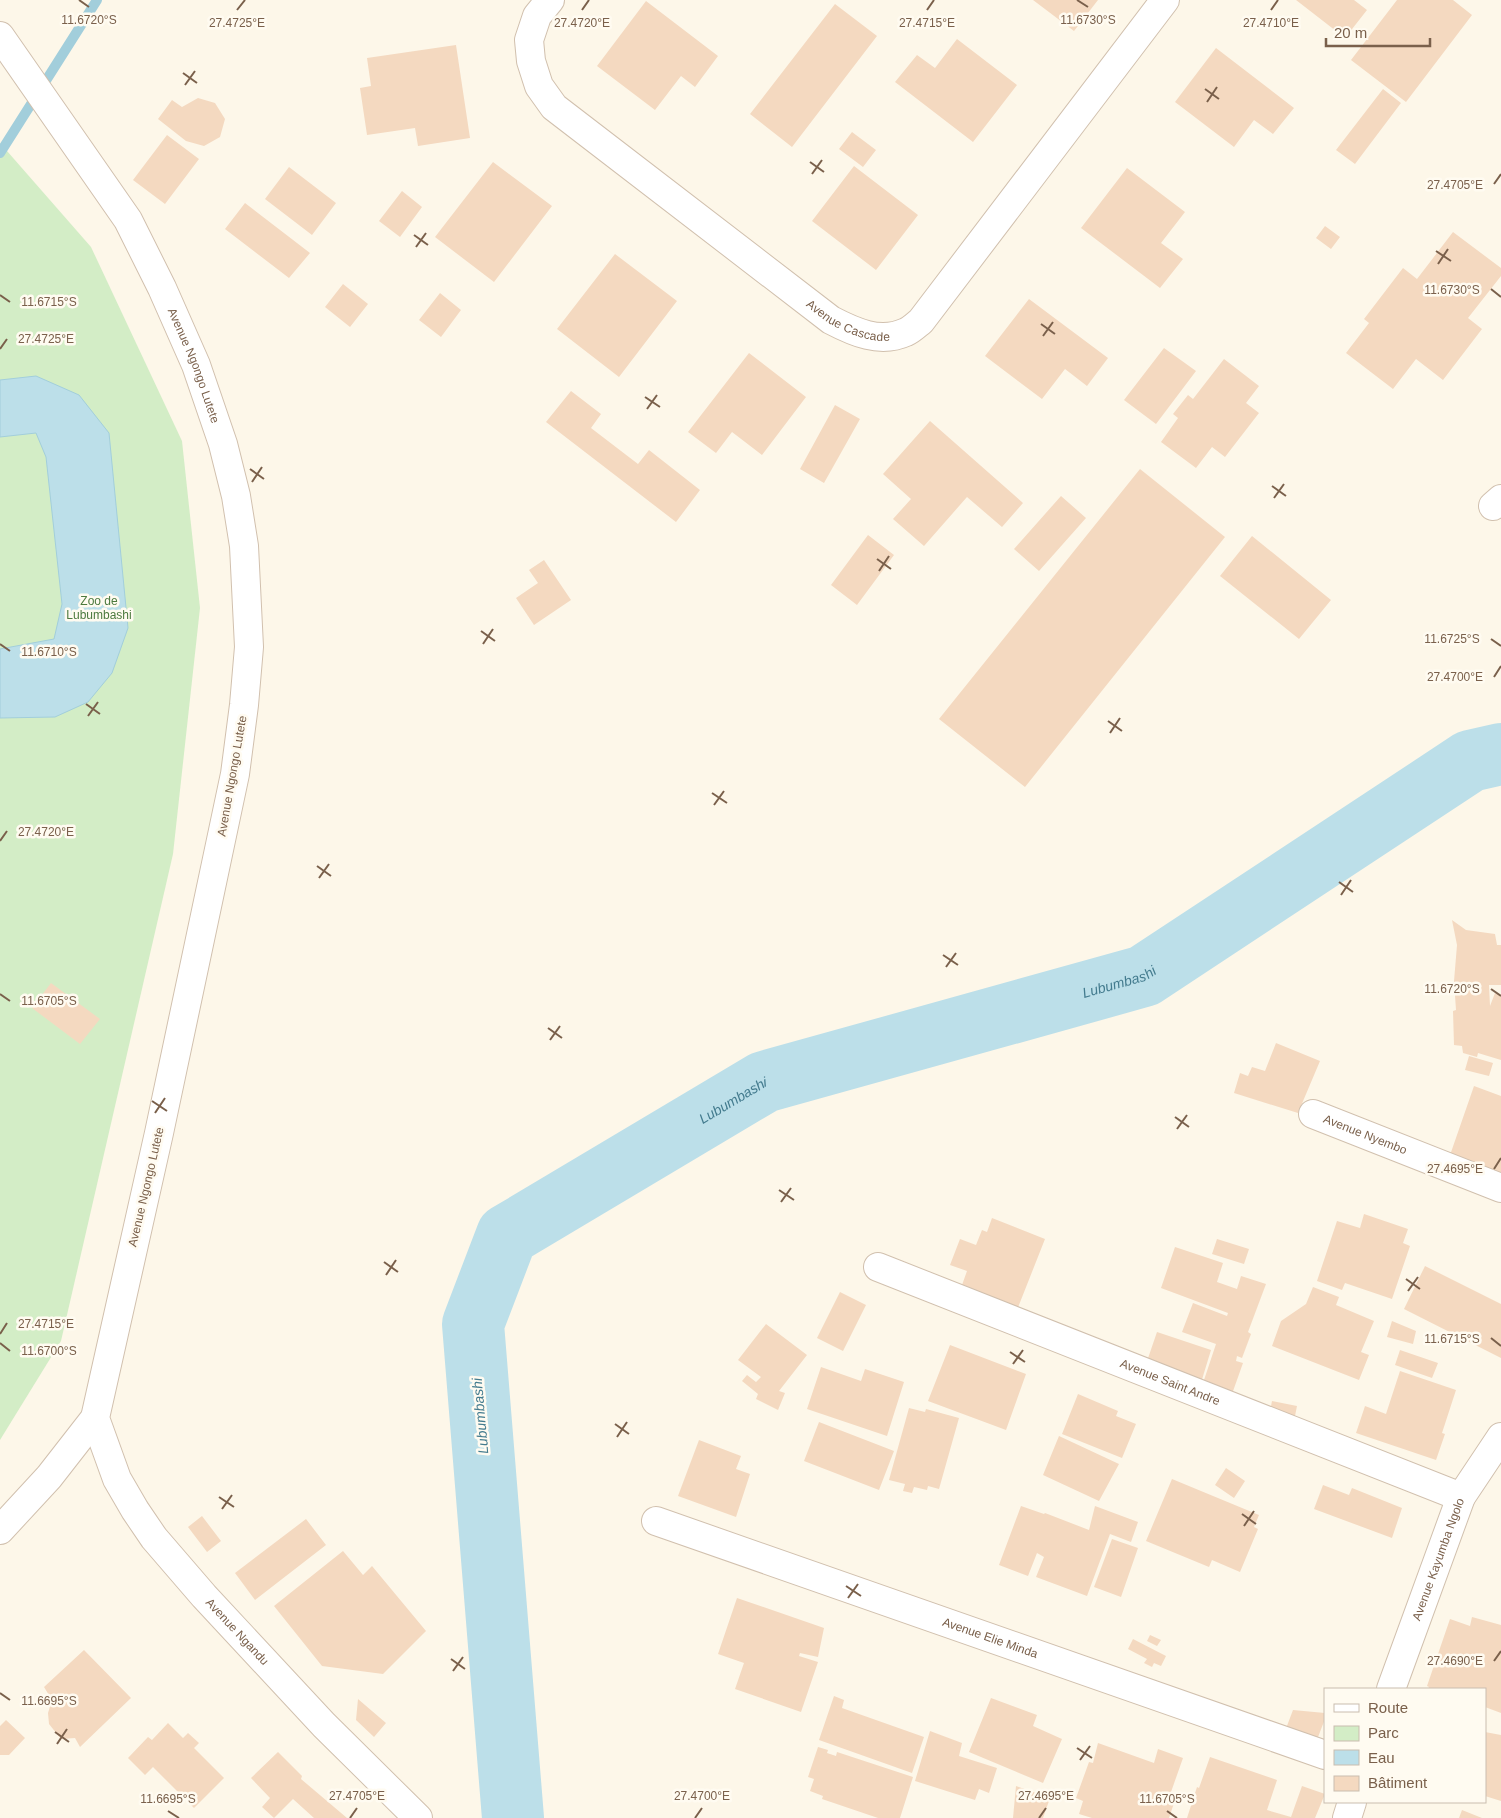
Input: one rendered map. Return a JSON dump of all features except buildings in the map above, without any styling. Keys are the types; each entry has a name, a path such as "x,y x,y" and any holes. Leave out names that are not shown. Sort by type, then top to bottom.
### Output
{"street":[{"name":"Avenue Cascade","path":"550,0 538,16 529,40 531,62 539,86 554,107 831,320 851,331 878,338 907,332 921,321 1165,0"},
{"name":"Avenue Ngongo Lutete","path":"0,36 128,220 162,288 196,365 223,444 236,496 244,546 249,647 235,774 158,1133 94,1418 49,1477 0,1530"},
{"name":"Avenue Nyembo","path":"1314,1114 1501,1188"},
{"name":"Avenue Saint Andre","path":"878,1267 1461,1497"},
{"name":"Avenue Ngandu","path":"94,1418 118,1479 135,1510 154,1538 204,1596 317,1718 418,1818"},
{"name":"Avenue Kayumba Ngolo","path":"1391,1688 1461,1497 1501,1437"},
{"name":"Avenue Elie Minda","path":"656,1521 1324,1755"}],"green space":[{"name":"Zoo de Lubumbashi","path":"0,143 91,247 182,441 200,608 173,854 61,1341 0,1440"}],"water":[{"path":"36,376 79,395 109,433 128,628 112,673 88,702 55,717 0,718 0,649 54,639 62,604 46,457 36,433 0,437 0,380"}],"waterway":[{"path":"0,153 97,0"},
{"name":"Lubumbashi","path":"513,1818 473,1324 507,1235 764,1082 1144,976 1470,761 1501,754"}]}
